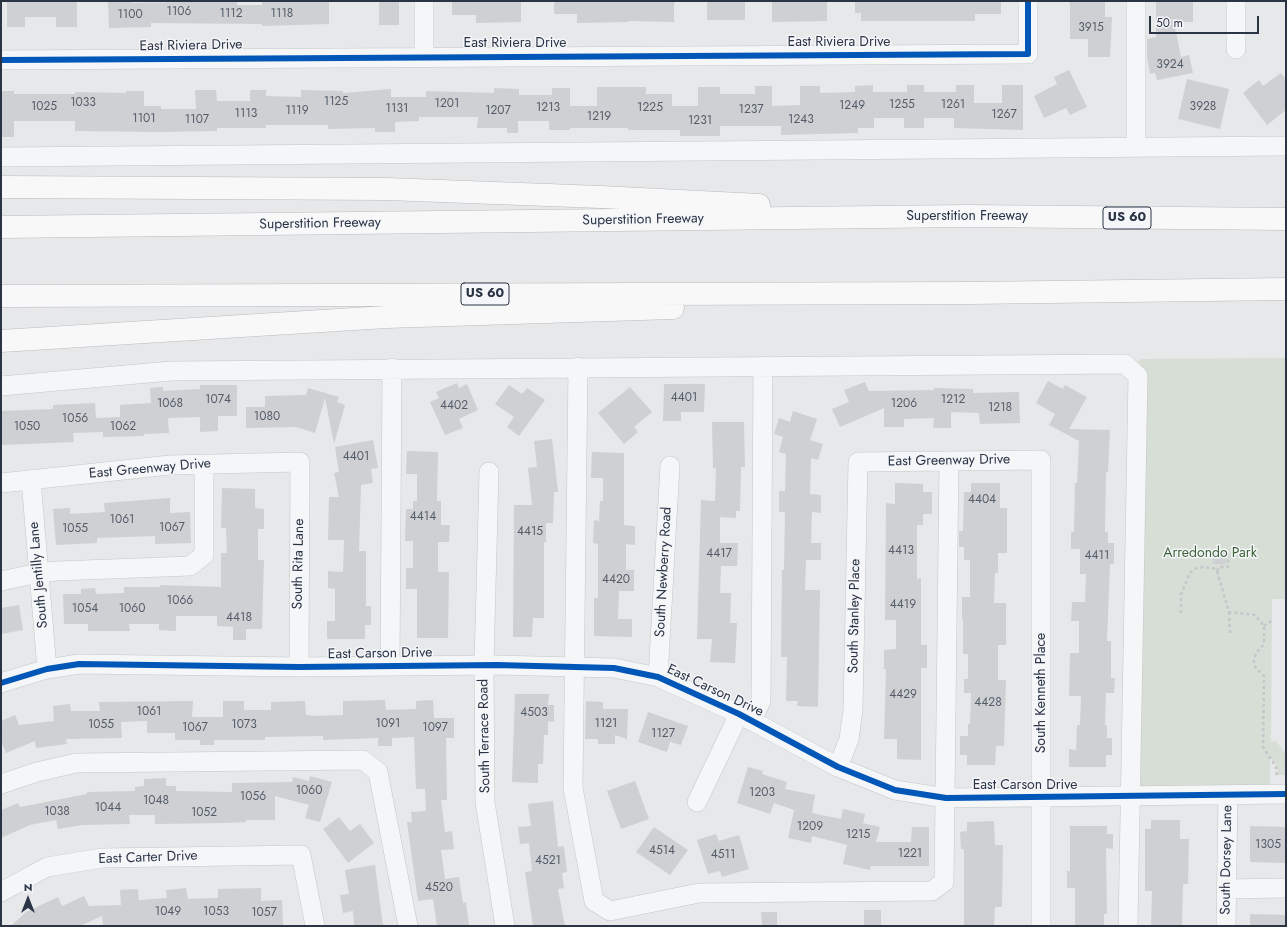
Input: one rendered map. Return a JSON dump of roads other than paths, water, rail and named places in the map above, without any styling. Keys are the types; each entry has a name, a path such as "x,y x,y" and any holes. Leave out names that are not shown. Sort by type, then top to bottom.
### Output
{"highway":[{"path":"1,187 387,189 601,197 968,216"},
{"name":"Superstition Freeway","path":"1,227 968,216 1286,219"},
{"name":"US 60","path":"1,296 970,293 1286,289"},
{"path":"1,341 386,317 601,311 970,293"}],"street":[{"path":"424,1 424,56"},
{"name":"East Riviera Drive","path":"1,60 424,56 1028,54 1028,1"},
{"path":"1136,1 1136,146"},
{"path":"1236,1 1236,49"},
{"path":"1,157 1136,146 1286,146"},
{"path":"1,386 171,371 392,368 1125,364 1138,376 1128,926"},
{"path":"697,802 745,717 761,701 763,366"},
{"path":"578,367 573,788 594,901 610,912 699,893 932,891 944,882 949,461"},
{"path":"390,666 392,368"},
{"name":"East Greenway Drive","path":"858,462 1041,460"},
{"name":"South Kenneth Place","path":"1041,460 1043,798 1041,926"},
{"name":"East Greenway Drive","path":"1,483 170,465 300,462"},
{"name":"South Rita Lane","path":"299,667 300,462"},
{"name":"South Stanley Place","path":"838,768 848,739 853,710 858,462"},
{"path":"1,581 38,573 190,566 204,555 204,464"},
{"name":"South Newberry Road","path":"658,677 670,466"},
{"name":"South Terrace Road","path":"489,472 484,665 485,802 505,926"},
{"name":"South Jentilly Lane","path":"31,480 47,669"},
{"name":"East Carson Drive","path":"1,683 47,669 80,664 299,667 484,665 614,668 658,677 745,717 838,768 894,790 946,798 1281,794"},
{"path":"1,784 37,772 76,763 363,760 378,772 408,926"},
{"name":"South Dorsey Lane","path":"1226,926 1228,795"},
{"name":"East Carter Drive","path":"1,892 47,867 102,858 301,855 315,926"},
{"path":"1226,889 1286,888"}],"park label":[{"name":"Arredondo Park","path":"1210,554"}]}
